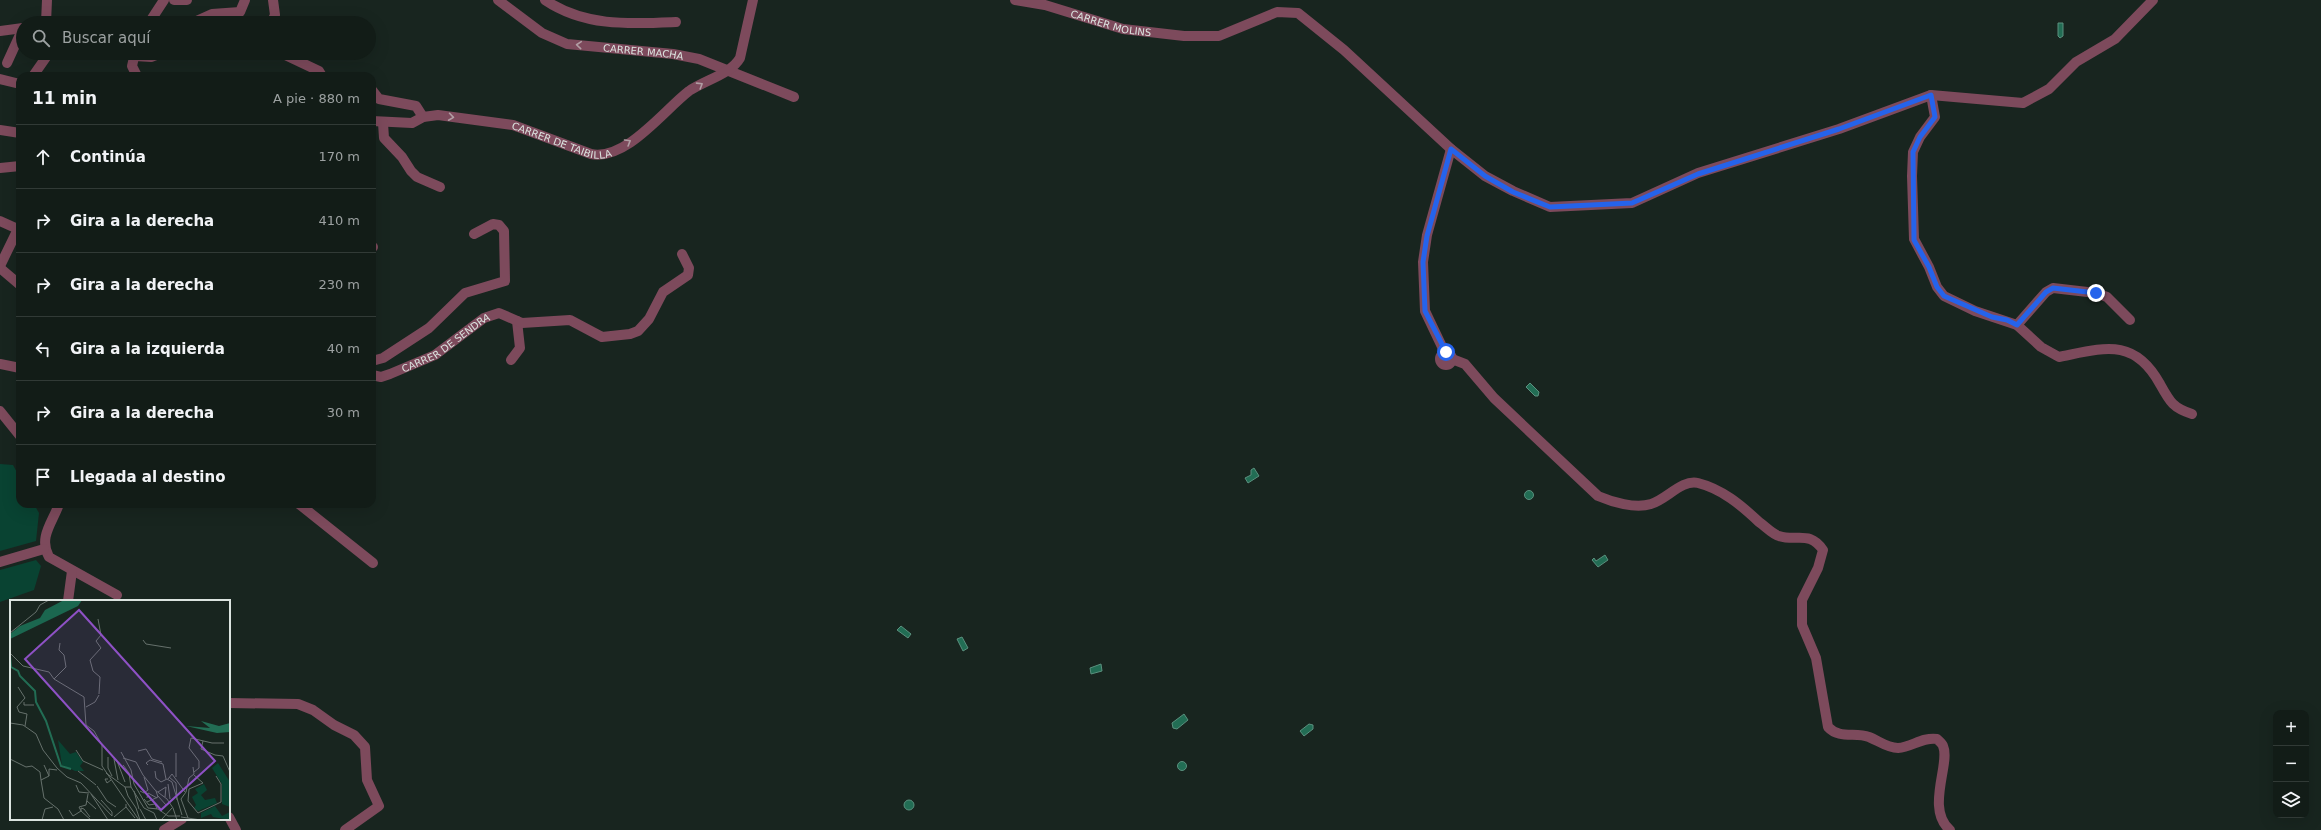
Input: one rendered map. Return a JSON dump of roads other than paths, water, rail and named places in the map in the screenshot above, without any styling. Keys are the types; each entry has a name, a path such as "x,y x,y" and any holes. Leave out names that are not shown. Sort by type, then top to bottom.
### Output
{"street":[{"path":"46,16 47,0"},
{"path":"154,16 164,0"},
{"path":"174,0 187,0"},
{"path":"208,16 212,14 240,12 245,0"},
{"path":"273,0 274,16"},
{"name":"CARRER MACHA","path":"498,0 542,33 567,44 673,54 699,59 794,97"},
{"path":"545,0 560,10 588,19 625,24 676,22"},
{"name":"CARRER DE TAIBILLA","path":"376,122 412,123 423,117 438,115 513,125 591,154 603,155 637,137 690,91 736,66 740,58 753,0"},
{"name":"CARRER MOLINS","path":"1015,0 1045,5 1123,29 1184,36 1219,36 1277,12 1298,13 1344,50 1451,149 1485,176 1513,192 1550,207 1632,203 1698,174 1839,129 1931,95"},
{"path":"2153,0 2115,39 2076,62 2049,89 2023,103 1931,95 1935,117 1920,137 1913,152 1914,240 1929,267 1937,287 1944,296 1981,313 2017,325 2041,347 2059,357 2095,349 2127,352 2138,356 2151,368 2171,404 2180,410 2192,414"},
{"path":"0,31 16,29"},
{"path":"7,63 16,43"},
{"path":"36,72 43,60"},
{"path":"134,60 132,66 135,72"},
{"path":"296,60 320,72"},
{"path":"0,79 16,83"},
{"path":"376,95 379,99 416,106 423,117"},
{"path":"383,123 384,138 402,157 411,171 417,177 440,187"},
{"path":"0,130 16,132"},
{"path":"1451,149 1427,236 1423,262 1425,311 1448,356 1465,364 1494,398 1598,496 1611,502 1642,505 1652,504 1687,484 1696,482 1716,488 1778,536 1805,537 1818,543 1823,550 1818,568 1802,600 1802,625 1816,658 1828,727 1838,734 1868,737 1889,747 1899,748 1929,738 1937,739 1943,746 1945,753 1938,790 1943,822 1950,830"},
{"path":"0,168 16,166"},
{"path":"0,221 16,229"},
{"name":"CARRER DE SENDRA","path":"376,361 383,358 429,328 465,293 505,281 504,231 501,227 493,224 474,234"},
{"path":"16,236 0,267 16,281"},
{"name":"CARRER DE SENDRA","path":"376,376 381,377 390,374 435,355 484,318 499,313 517,321 570,320 602,338 630,334 638,331 649,319 663,292 688,275 689,268 682,254"},
{"path":"2017,325 2046,292 2053,288 2096,293 2107,298 2130,320"},
{"path":"511,360 520,348 517,321"},
{"path":"0,364 16,367"},
{"path":"0,412 16,431"},
{"path":"57,508 47,530 44,549 53,561 117,595"},
{"path":"304,508 373,563"},
{"path":"0,562 44,549"},
{"path":"68,600 72,571"},
{"path":"230,703 263,705 298,704 313,710 334,725 354,735 364,747 367,780 379,806 345,830"},
{"path":"230,819 236,830"},
{"path":"164,830 180,820"}]}
